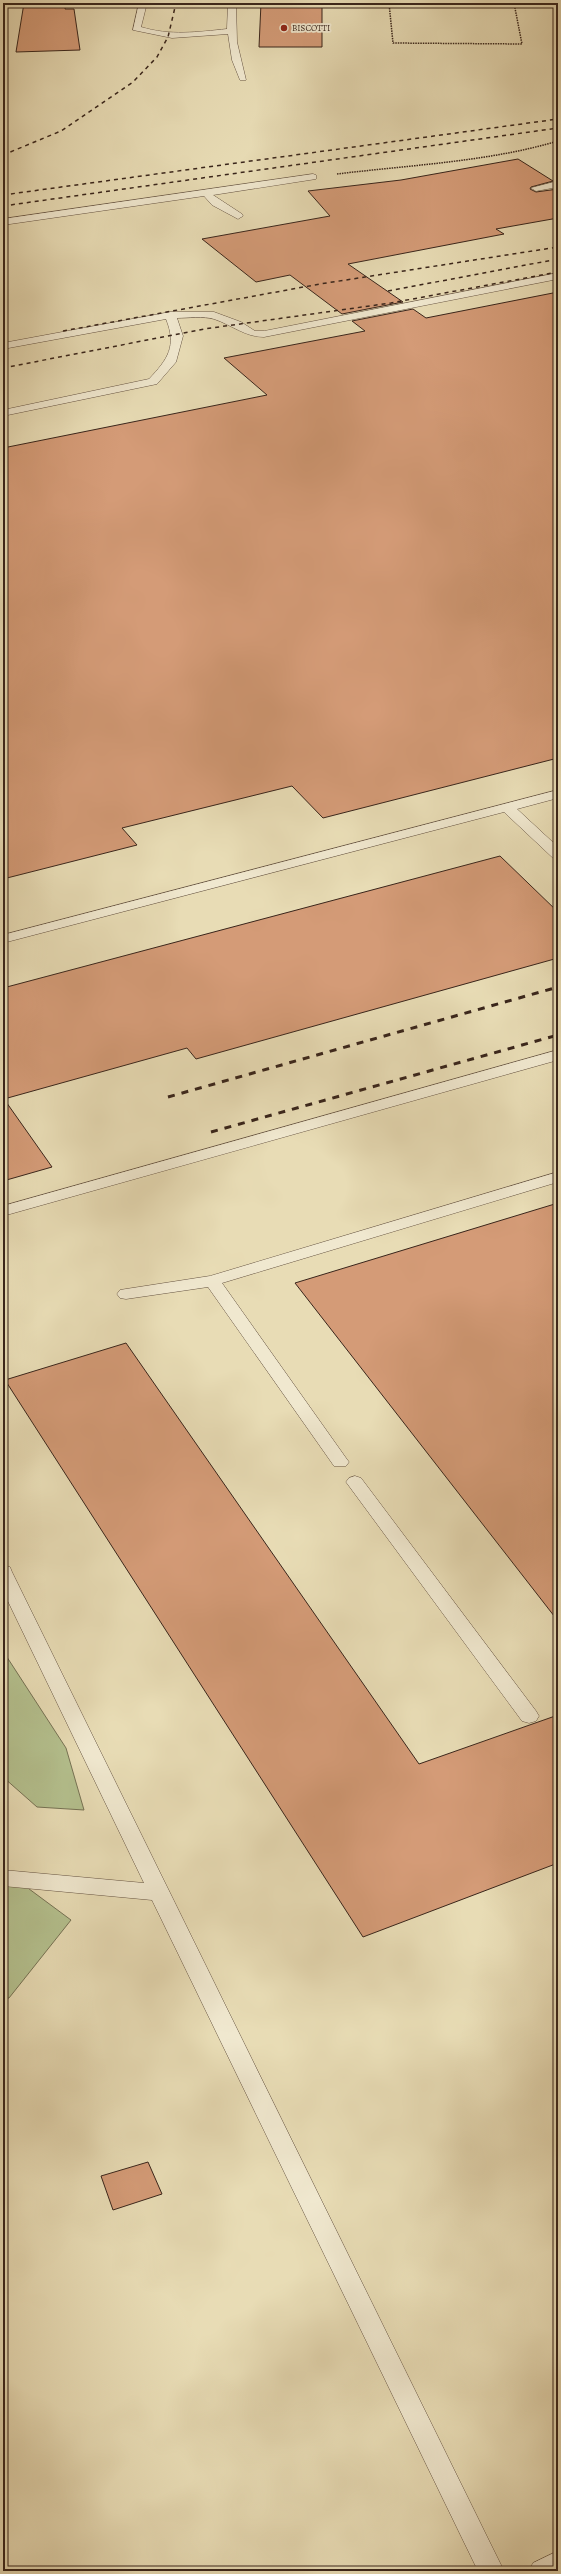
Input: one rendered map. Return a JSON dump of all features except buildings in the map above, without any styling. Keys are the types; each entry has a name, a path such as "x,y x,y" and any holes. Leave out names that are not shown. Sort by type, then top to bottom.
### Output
{"lane":[{"path":"143,3 136,28 144,31 168,37 231,31"},
{"path":"232,3 231,31 234,60 243,78"},
{"path":"3,222 314,177"},
{"path":"536,188 558,184"},
{"path":"206,193 216,203 238,216"},
{"path":"3,346 170,315 214,315 237,324 253,334 264,334 558,276"},
{"path":"3,413 153,382 171,362 178,336 170,315"},
{"path":"3,939 558,794"},
{"path":"507,807 558,855"},
{"path":"3,1211 558,1055"},
{"path":"126,1294 212,1281 558,1177"},
{"path":"212,1281 340,1462"},
{"path":"354,1482 529,1716"},
{"path":"3,1572 491,2571"},
{"path":"3,1878 158,1892"},
{"path":"542,2571 558,2563"}],"path":[{"path":"388,3 393,44 522,44 514,3"},
{"path":"314,177 531,150 558,141"}],"green space":[{"path":"3,1651 66,1748 84,1810 37,1807 3,1777"},
{"path":"3,1877 17,1880 71,1920 9,1998 3,1999"}],"railway":[{"path":"3,155 61,131 133,82 157,57 168,37 176,3"},
{"path":"3,195 558,119"},
{"path":"3,206 558,128"},
{"path":"63,331 320,284 558,247"},
{"path":"388,291 558,259"},
{"path":"3,368 204,329 391,303 558,272"},
{"path":"168,1097 558,987"},
{"path":"211,1132 558,1035"}],"place":[{"name":"BISCOTTI","path":"284,28"}]}
